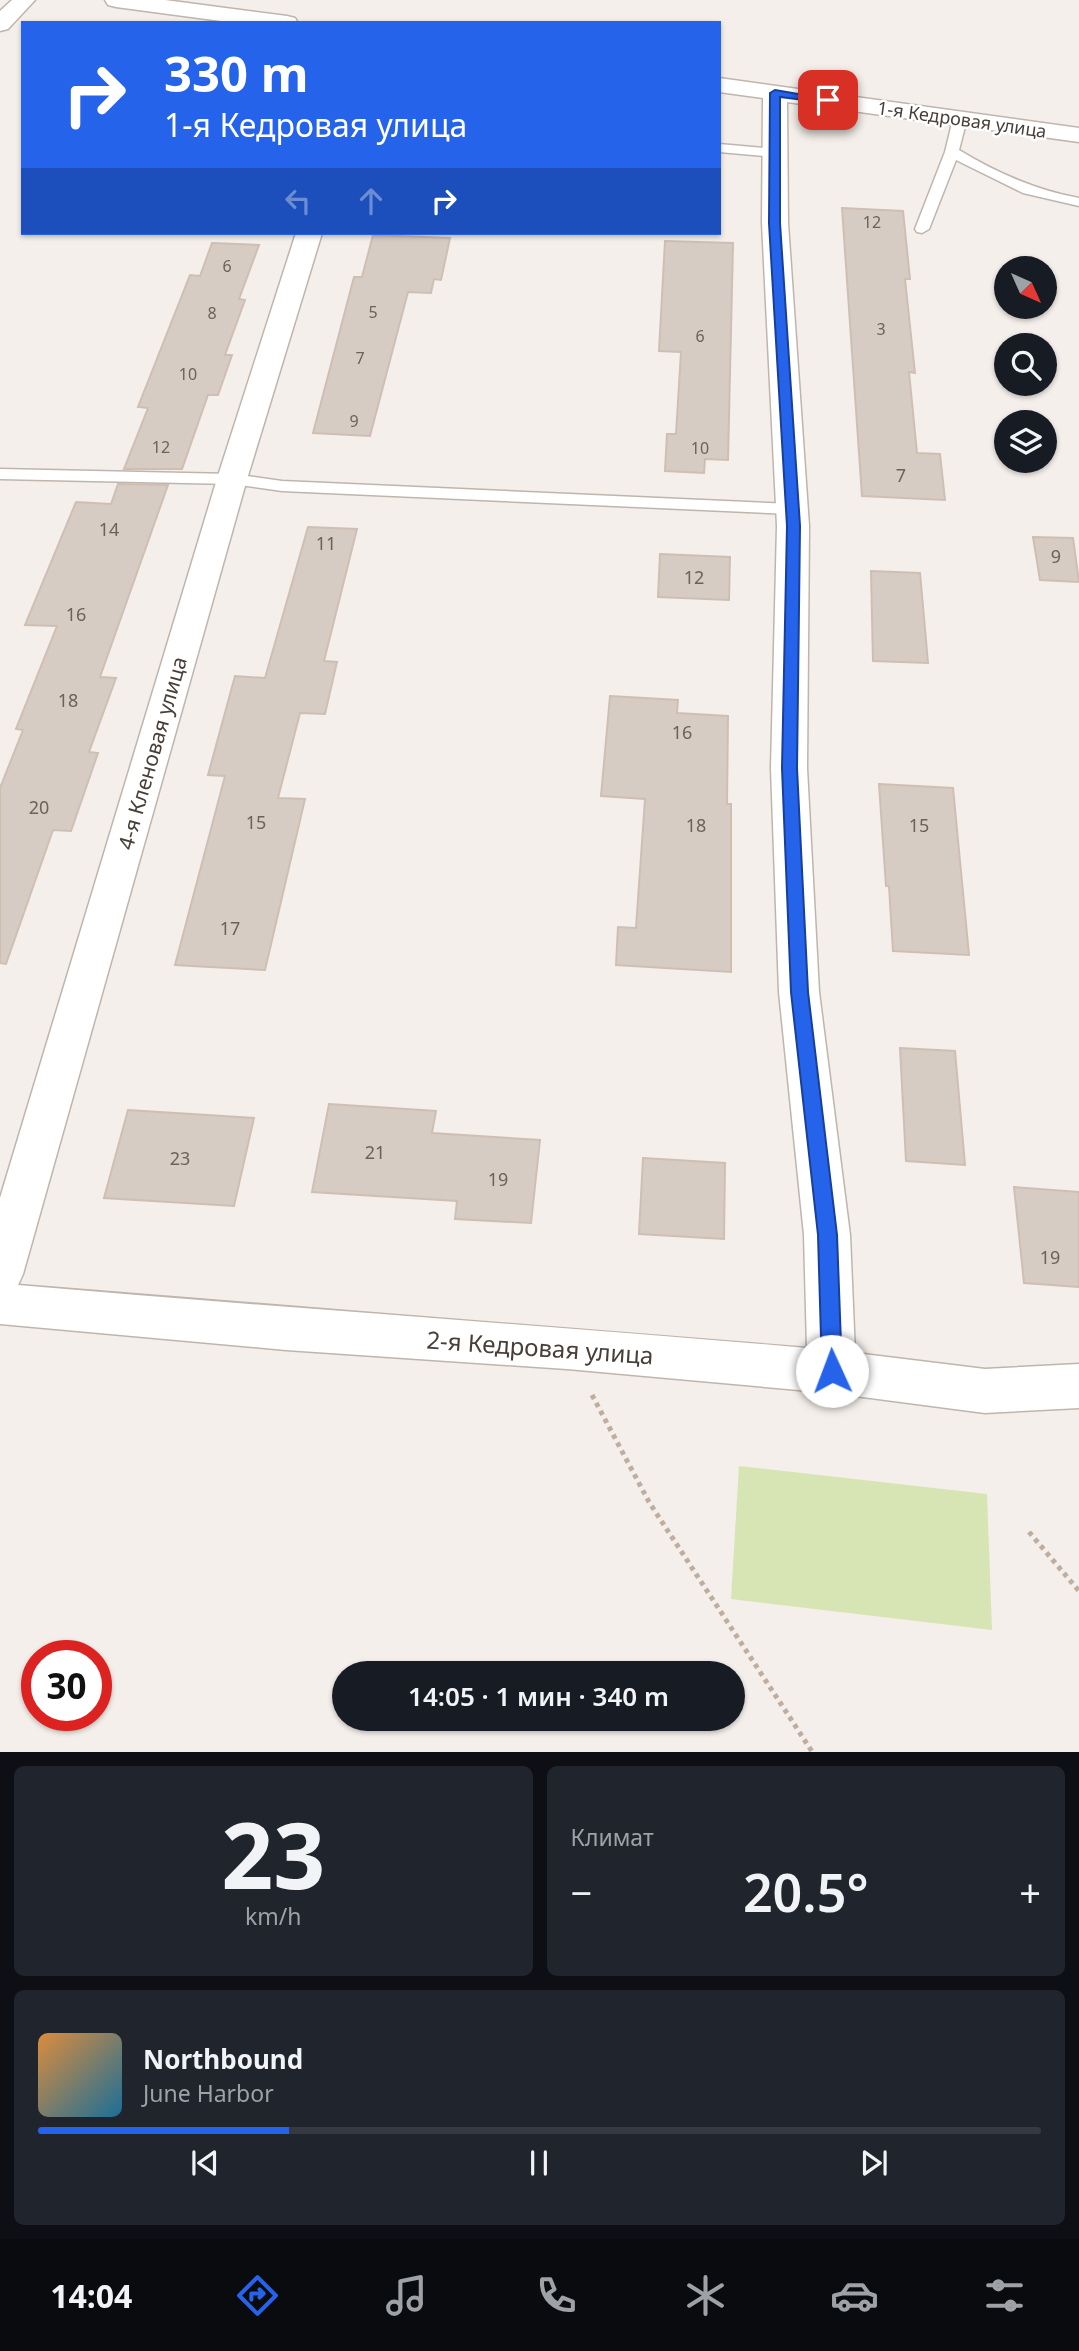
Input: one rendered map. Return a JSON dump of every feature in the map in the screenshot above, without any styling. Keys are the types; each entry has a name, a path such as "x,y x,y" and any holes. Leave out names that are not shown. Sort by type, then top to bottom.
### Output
{"street":[{"path":"0,24 24,0"},
{"path":"116,0 272,21"},
{"name":"1-я Кедровая улица","path":"721,85 1079,135"},
{"path":"775,93 775,223 792,509 789,768 799,979 827,1235 832,1371"},
{"name":"4-я Кленовая улица","path":"0,1274 232,479 308,235"},
{"name":"2-я Кедровая улица","path":"0,1304 832,1371 985,1391 1079,1386"}],"lane":[{"path":"922,229 951,152 960,118"},
{"path":"721,148 775,153"},
{"path":"951,152 1001,181 1052,198 1079,202"},
{"path":"0,474 232,479 282,486 792,509"}],"path":[{"path":"566,1348 649,1502 728,1627 813,1752"},
{"path":"1029,1532 1079,1591"}],"green space":[{"path":"739,1466 987,1494 992,1630 731,1599"}],"building":[{"path":"842,208 903,211 910,279 905,279 915,373 909,372 917,453 940,454 945,500 862,496"},
{"path":"373,235 450,238 441,280 434,279 431,293 408,292 370,436 313,433 354,277 362,277"},
{"path":"665,241 733,243 728,460 705,459 704,473 665,471 667,434 676,434 681,352 659,351"},
{"path":"212,243 259,245 239,299 245,300 225,355 232,355 218,395 208,395 182,469 124,469 148,408 138,407 190,275 200,276"},
{"path":"118,484 168,485 100,677 116,678 89,752 98,753 71,831 53,830 6,964 0,963 0,788 23,730 16,729 57,626 25,625 76,502 111,504"},
{"path":"308,527 357,529 324,661 337,662 325,714 300,713 278,798 305,799 265,970 175,965 225,776 208,775 235,676 265,678"},
{"path":"1033,537 1073,538 1079,582 1040,580"},
{"path":"660,554 730,557 729,600 658,597"},
{"path":"871,571 920,573 928,663 873,661"},
{"path":"610,696 678,700 677,713 728,716 731,972 616,965 618,927 636,928 645,799 601,796"},
{"path":"879,784 953,788 969,955 893,951"},
{"path":"900,1048 955,1051 965,1165 906,1161"},
{"path":"329,1104 436,1111 432,1133 540,1140 531,1223 455,1219 457,1201 312,1192"},
{"path":"128,1110 254,1118 234,1206 104,1198"},
{"path":"643,1158 725,1163 724,1239 639,1234"},
{"path":"1014,1187 1079,1192 1079,1287 1024,1283"}],"route":[{"path":"828,100 775,93 775,223 793,526 789,768 799,992 827,1235 832,1371"}]}
